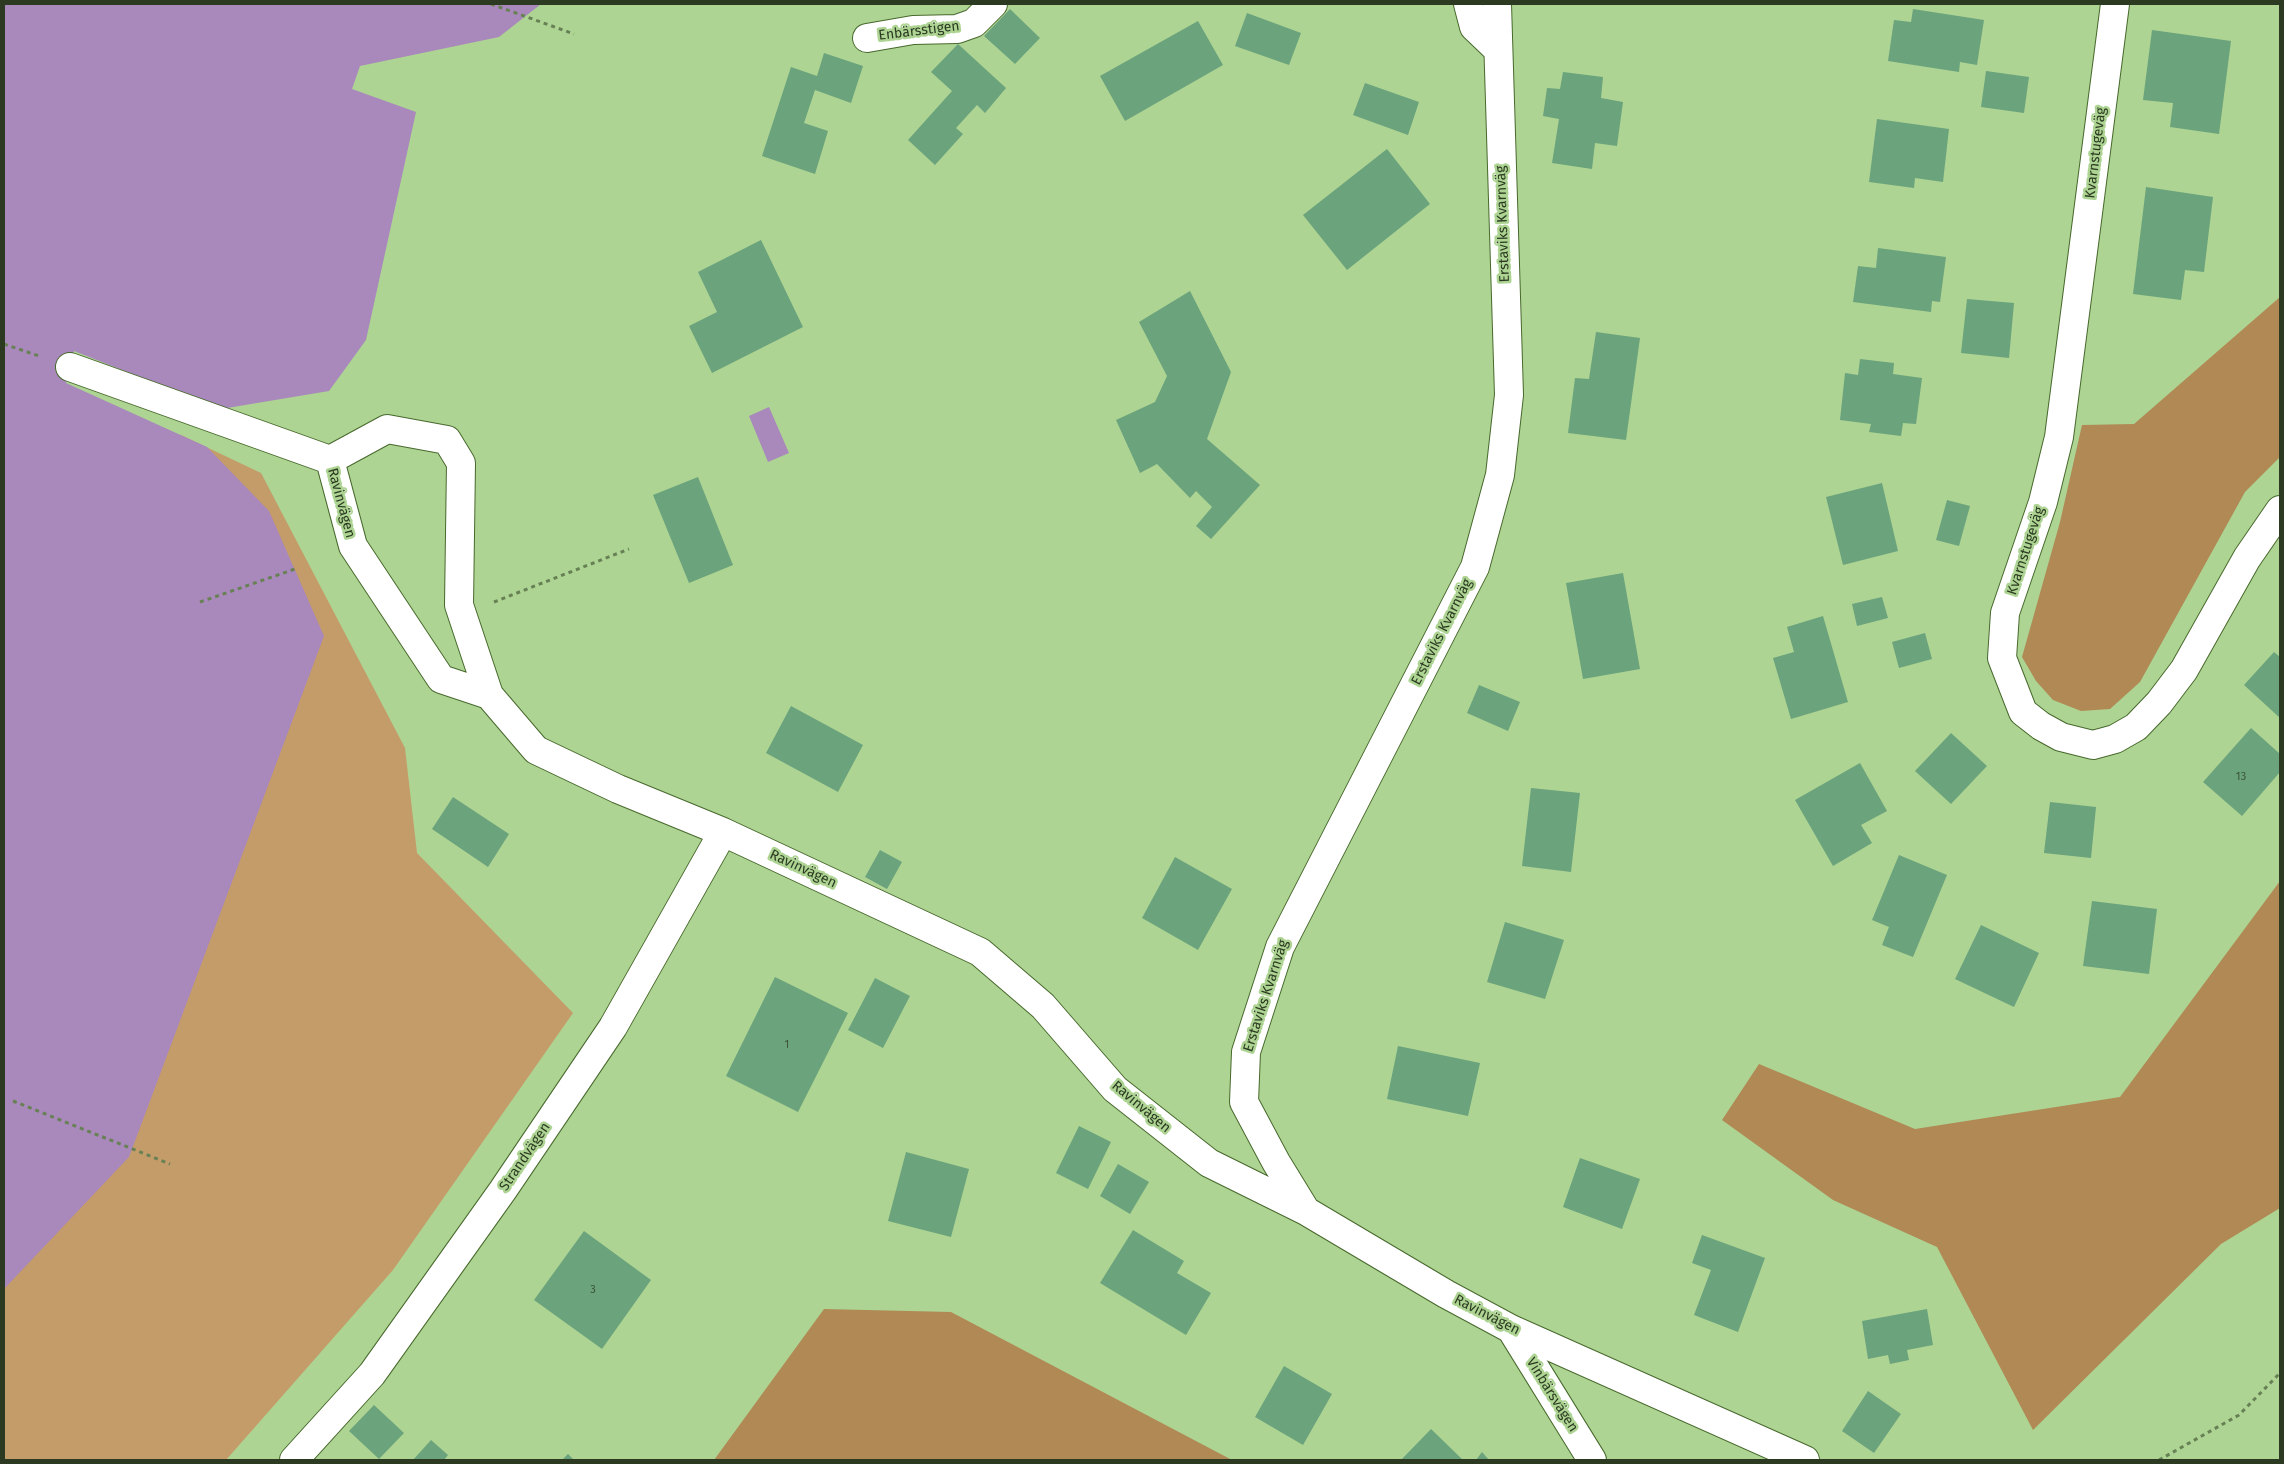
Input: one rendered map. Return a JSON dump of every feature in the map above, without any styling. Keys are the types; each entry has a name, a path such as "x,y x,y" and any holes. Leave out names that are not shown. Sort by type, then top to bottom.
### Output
{"street":[{"name":"Enbärsstigen","path":"867,38 913,30 957,29 974,23 993,4"},
{"path":"1468,4 1474,27 1497,49"},
{"name":"Erstaviks Kvarnväg","path":"1306,1211 1276,1162 1244,1102 1246,1052 1280,947 1475,567 1500,475 1509,395 1497,4"},
{"name":"Kvarnstugeväg","path":"2115,4 2059,438 2043,502 2006,613 2002,658 2023,712 2061,738 2093,745 2114,739 2136,727 2159,704 2184,670 2246,558 2280,510"},
{"path":"70,367 330,460"},
{"name":"Ravinvägen","path":"489,695 441,679 353,546 330,460 387,429 447,440 461,463 459,605 461,614 489,695 536,750 618,790 724,832 980,952 1043,1006 1115,1089 1209,1163 1306,1211 1446,1294 1511,1329 1805,1460"},
{"name":"Strandvägen","path":"294,1460 372,1374 508,1182 613,1027 724,832"},
{"name":"Vinbärsvägen","path":"1511,1329 1592,1460"}],"path":[{"path":"491,4 574,34"},
{"path":"461,614 629,549"},
{"path":"200,602 295,569"},
{"path":"13,1101 170,1164"},
{"path":"2159,1460 2239,1415 2280,1373"}],"shaded area":[{"path":"4,4 541,4 499,37 360,66 352,89 416,112 366,340 329,391 221,409 74,351 66,383 207,447 269,511 324,636 129,1157 4,1289"},
{"path":"2280,297 2280,457 2245,492 2140,682 2110,709 2081,711 2053,700 2036,681 2022,657 2060,522 2082,425 2134,424"},
{"path":"769,407 789,453 768,462 749,416"},
{"path":"181,435 261,473 405,748 417,853 573,1013 393,1270 226,1460 4,1460 4,1154 128,453"},
{"path":"2280,881 2280,1208 2221,1244 2033,1430 1937,1247 1833,1200 1722,1120 1759,1064 1915,1129 2120,1097"},
{"path":"824,1309 951,1312 1232,1460 714,1460"}],"building":[{"path":"1010,9 1040,38 1015,64 984,36"},
{"path":"1913,9 1984,20 1977,65 1960,62 1959,72 1888,61 1894,20 1911,22"},
{"path":"1247,13 1301,33 1289,65 1235,46"},
{"path":"1198,21 1223,65 1125,121 1100,76"},
{"path":"2152,30 2231,41 2219,134 2170,127 2173,103 2143,100"},
{"path":"958,44 1006,88 985,113 977,105 956,128 963,134 935,165 908,140 952,91 931,72"},
{"path":"824,53 863,66 851,103 815,90 804,123 828,131 815,174 762,156 791,67 817,76"},
{"path":"1986,71 2029,77 2024,113 1981,107"},
{"path":"1563,72 1603,77 1601,98 1623,102 1617,146 1595,143 1592,169 1552,163 1559,119 1543,116 1547,88 1560,89"},
{"path":"1365,83 1419,102 1408,135 1353,115"},
{"path":"1877,119 1949,129 1943,182 1915,178 1914,188 1869,182"},
{"path":"1387,149 1430,204 1347,270 1303,215"},
{"path":"2146,187 2213,197 2204,272 2185,270 2181,300 2133,294"},
{"path":"761,240 803,327 712,373 689,326 717,312 698,272"},
{"path":"1878,248 1946,257 1940,302 1932,301 1931,312 1853,302 1858,266 1876,268"},
{"path":"1190,291 1231,372 1207,439 1260,485 1211,539 1196,526 1212,507 1196,491 1190,498 1157,464 1140,473 1116,420 1155,402 1167,376 1139,322"},
{"path":"1967,299 2014,303 2009,358 1961,353"},
{"path":"1596,332 1640,338 1626,440 1568,433 1575,378 1589,379"},
{"path":"1860,359 1894,363 1893,374 1922,378 1916,424 1903,423 1901,436 1869,432 1871,424 1840,420 1845,373 1858,375"},
{"path":"698,477 733,565 689,583 653,495"},
{"path":"1882,483 1898,551 1843,565 1826,497"},
{"path":"1947,500 1970,506 1959,546 1936,540"},
{"path":"1623,573 1640,669 1583,679 1566,583"},
{"path":"1882,597 1888,618 1857,626 1852,604"},
{"path":"1823,616 1848,702 1791,719 1773,658 1794,652 1787,627"},
{"path":"1925,633 1932,659 1899,668 1892,642"},
{"path":"2274,652 2280,657 2280,718 2244,685"},
{"path":"1479,685 1520,702 1508,731 1467,713"},
{"path":"791,706 863,745 838,792 766,753"},
{"path":"2251,728 2280,754 2280,772 2242,816 2203,782"},
{"path":"1951,733 1987,766 1951,804 1915,771"},
{"path":"1860,763 1887,811 1861,825 1872,843 1833,866 1795,800"},
{"path":"1531,788 1580,793 1571,872 1522,866"},
{"path":"453,797 509,834 488,867 432,829"},
{"path":"2050,802 2096,807 2091,858 2044,853"},
{"path":"880,850 902,862 887,889 865,877"},
{"path":"1899,855 1947,875 1913,957 1882,945 1889,927 1872,920"},
{"path":"1175,857 1232,889 1198,950 1142,918"},
{"path":"2092,901 2157,909 2149,974 2083,966"},
{"path":"1505,922 1564,940 1545,999 1487,982"},
{"path":"1981,925 2039,953 2014,1007 1955,979"},
{"path":"775,977 848,1013 798,1112 726,1076"},
{"path":"875,978 910,996 883,1048 848,1030"},
{"path":"1398,1046 1480,1063 1468,1116 1387,1099"},
{"path":"1079,1126 1111,1142 1088,1189 1056,1173"},
{"path":"906,1152 969,1169 951,1237 888,1221"},
{"path":"1580,1158 1640,1179 1622,1229 1563,1207"},
{"path":"1118,1164 1149,1182 1130,1214 1100,1196"},
{"path":"1133,1230 1184,1261 1177,1273 1211,1293 1186,1335 1100,1283"},
{"path":"584,1231 651,1280 602,1349 534,1300"},
{"path":"1702,1235 1765,1258 1738,1332 1694,1315 1711,1270 1692,1263"},
{"path":"1927,1309 1933,1345 1907,1350 1909,1360 1890,1364 1888,1355 1868,1359 1862,1321"},
{"path":"1284,1366 1332,1394 1303,1445 1255,1417"},
{"path":"1868,1391 1901,1414 1874,1453 1842,1431"},
{"path":"374,1405 404,1433 379,1459 349,1431"},
{"path":"1431,1429 1463,1460 1401,1460"},
{"path":"431,1440 448,1455 444,1460 413,1460"},
{"path":"1482,1452 1489,1460 1476,1460"},
{"path":"568,1454 574,1460 562,1460"}]}
